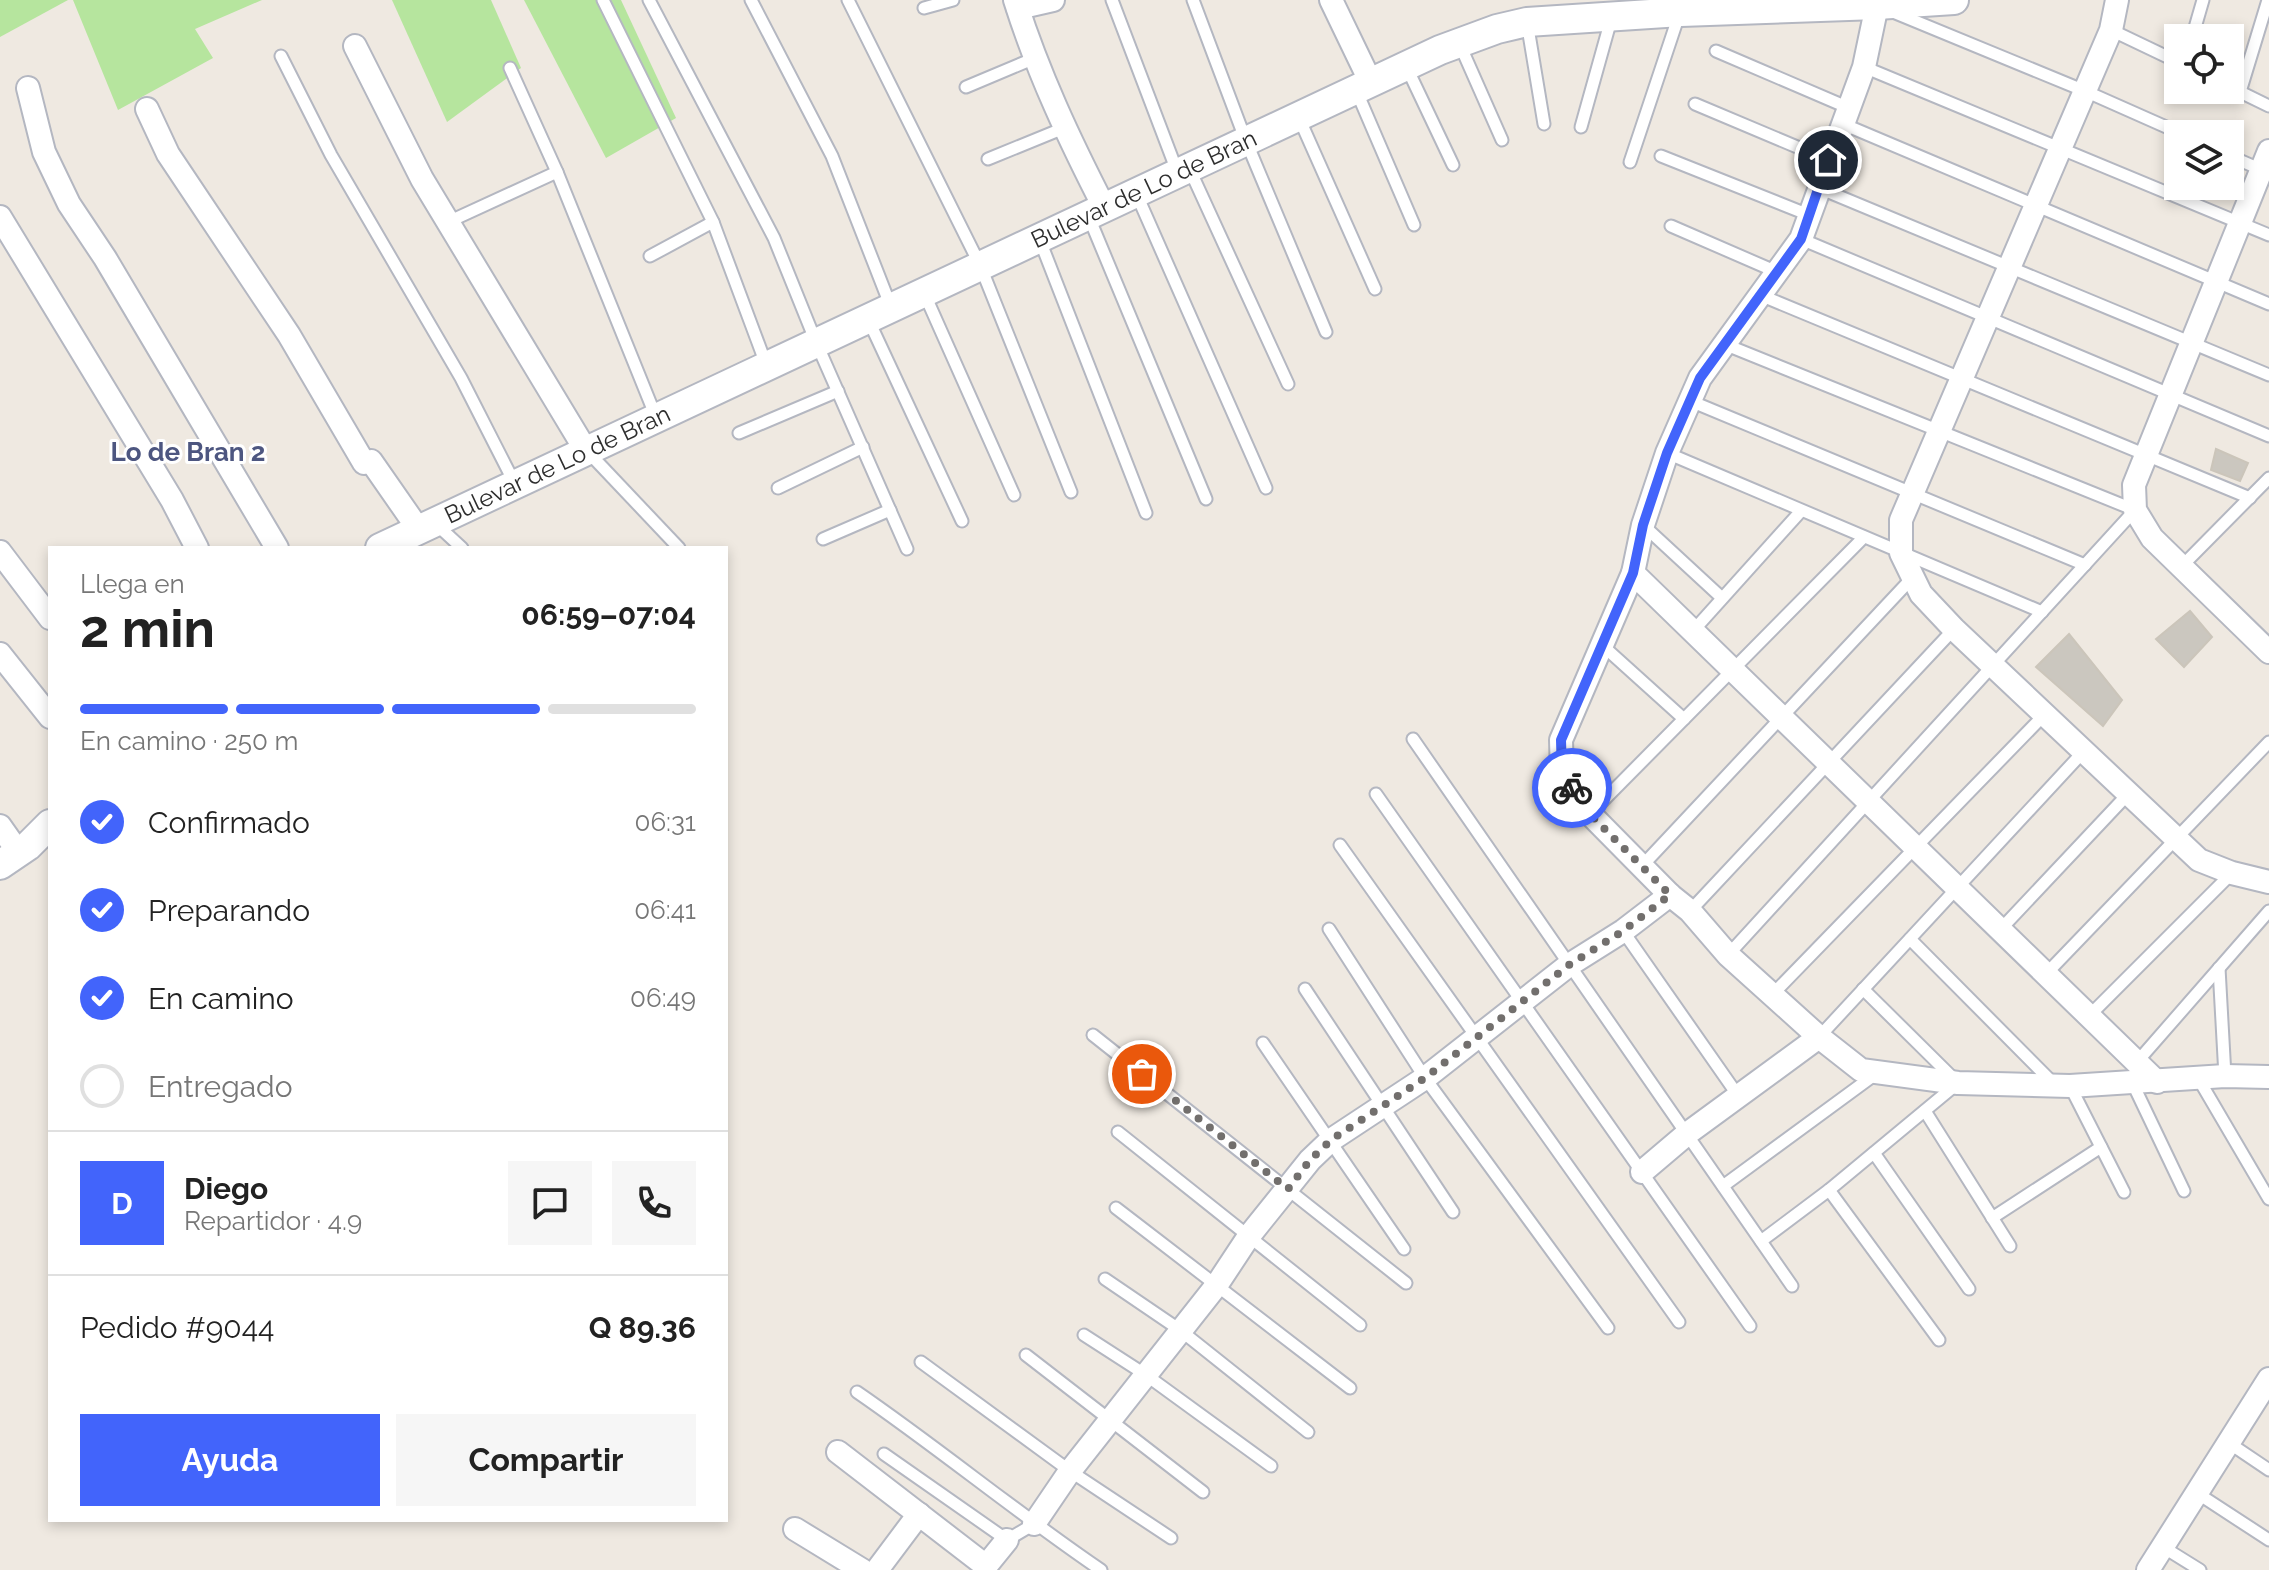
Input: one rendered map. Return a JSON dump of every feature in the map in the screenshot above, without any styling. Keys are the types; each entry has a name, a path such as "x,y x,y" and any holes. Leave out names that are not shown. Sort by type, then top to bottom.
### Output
{"street":[{"path":"1053,0 1016,4 1096,212"},
{"name":"Bulevar de Lo de Bran","path":"384,546 516,486 585,449 1406,66 1497,29 1527,22 1761,4 1877,5 1954,0"},
{"path":"2117,0 2111,30 1901,520 1901,553 1921,594 1954,629 2199,860 2232,873 2269,882"},
{"path":"1337,2 1364,86"},
{"path":"1877,5 1864,67 1801,239 1700,378 1688,400 1643,525 1633,573 1561,740 1562,773 1590,814 1670,895 1690,911 1728,955 1819,1037 1861,1070 1958,1083 2062,1085 2134,1072"},
{"path":"355,46 422,179 585,449"},
{"path":"28,88 44,152 69,204 105,258 276,546"},
{"path":"147,109 168,154 289,335 364,463 371,461 427,526"},
{"path":"2266,165 2134,485 2135,510 2152,538 2269,652"},
{"path":"0,217 172,500 196,546"},
{"path":"0,552 48,615"},
{"path":"1633,573 2089,1016 2134,1072 2157,1082 2225,1076 2269,1077"},
{"path":"0,654 48,714"},
{"path":"0,826 9,859 48,826"},
{"path":"1034,1524 1070,1471 1216,1286 1249,1236 1310,1160 1331,1140 1425,1078 1569,965 1623,931 1670,895"},
{"path":"1642,1172 1688,1133 1819,1037"},
{"path":"2148,1570 2267,1385"},
{"path":"838,1452 986,1566 1007,1540"},
{"path":"877,1570 919,1514"},
{"path":"795,1529 862,1570"}],"lane":[{"path":"603,0 713,222 767,366"},
{"path":"649,0 774,238 907,549"},
{"path":"751,0 832,156 880,313 962,521"},
{"path":"848,0 980,265 1071,492"},
{"path":"924,8 953,0"},
{"path":"1112,0 1183,171 1288,384"},
{"path":"1193,0 1246,141 1326,332"},
{"path":"2196,24 2203,0"},
{"path":"2244,65 2268,0"},
{"path":"1877,5 2164,126"},
{"path":"1630,162 1681,12"},
{"path":"1581,127 1612,16"},
{"path":"1527,22 1544,124"},
{"path":"2111,30 2164,55"},
{"path":"1459,43 1502,140"},
{"path":"1716,51 2036,206 2269,304"},
{"path":"281,56 331,155 461,378 516,486"},
{"path":"966,87 1035,58"},
{"path":"1406,66 1453,165"},
{"path":"1864,67 2269,235"},
{"path":"510,68 557,172 656,417"},
{"path":"1364,86 1414,225"},
{"path":"2244,94 2269,106"},
{"path":"1695,104 1828,160"},
{"path":"1298,117 1375,289"},
{"path":"988,159 1064,128"},
{"path":"1661,156 1809,215"},
{"path":"2244,160 2266,165"},
{"path":"448,222 557,172"},
{"path":"1819,188 2269,375"},
{"path":"1136,193 1266,488"},
{"path":"1096,212 1206,499"},
{"path":"650,256 713,222"},
{"path":"1671,226 1777,272"},
{"path":"1039,238 1146,513"},
{"path":"1801,239 2269,436"},
{"path":"924,292 1014,495"},
{"path":"1760,295 2250,498"},
{"path":"1724,344 2135,510 1728,955"},
{"path":"739,433 838,391"},
{"path":"1688,400 2085,565"},
{"path":"778,488 863,447"},
{"path":"585,449 677,546"},
{"path":"1667,453 2042,612"},
{"path":"2182,566 2269,478"},
{"path":"823,539 890,510"},
{"path":"1693,631 1801,511"},
{"path":"1643,525 1722,598"},
{"path":"427,526 459,546"},
{"path":"1590,814 1864,537"},
{"path":"1642,866 1913,577"},
{"path":"1690,911 1954,629"},
{"path":"1602,645 1684,719"},
{"path":"1772,995 2045,713"},
{"path":"1413,739 1792,1286"},
{"path":"2046,974 2269,742"},
{"path":"1819,1037 2084,751"},
{"path":"2000,930 2129,793"},
{"path":"1376,794 1750,1326"},
{"path":"1340,845 1679,1322"},
{"path":"2089,1016 2232,873"},
{"path":"2184,1191 2134,1072 2269,911"},
{"path":"1329,929 1425,1078 1608,1328"},
{"path":"1623,931 1739,1097"},
{"path":"1910,939 2062,1085 2101,1147 2124,1192"},
{"path":"2219,968 2225,1076"},
{"path":"1305,989 1453,1212"},
{"path":"1761,1241 1829,1190 1958,1083 1863,989"},
{"path":"1093,1035 1406,1283"},
{"path":"1263,1043 1404,1249"},
{"path":"1723,1186 1878,1073"},
{"path":"2198,1078 2269,1199"},
{"path":"1925,1111 2010,1246"},
{"path":"1118,1132 1360,1325"},
{"path":"1992,1218 2101,1147"},
{"path":"1874,1153 1969,1289"},
{"path":"1829,1190 1939,1340"},
{"path":"1116,1208 1350,1388"},
{"path":"1105,1279 1180,1330 1308,1432"},
{"path":"1084,1335 1146,1375 1271,1466"},
{"path":"1026,1355 1203,1492"},
{"path":"921,1362 1070,1471 1171,1538"},
{"path":"857,1392 1101,1570"},
{"path":"2229,1443 2269,1470"},
{"path":"884,1454 1007,1540 1034,1524"},
{"path":"2197,1493 2269,1540"},
{"path":"2163,1547 2200,1570"}],"green space":[{"path":"0,0 68,0 0,37"},
{"path":"73,0 262,0 195,29 213,58 118,110"},
{"path":"392,0 491,0 521,68 447,122"},
{"path":"524,0 621,0 676,118 606,158"}],"building":[{"path":"2216,449 2248,463 2240,481 2211,470"},
{"path":"2190,611 2212,637 2184,667 2156,639"},
{"path":"2069,634 2122,700 2103,726 2036,667"}],"way so far":[{"path":"1142,1074 1288,1189 1310,1160 1331,1140 1425,1078 1569,965 1623,931 1670,895 1590,814 1572,788"}],"district":[{"name":"Lo de Bran 2","path":"188,452"}],"route":[{"path":"1572,788 1562,773 1561,740 1633,573 1643,525 1688,400 1700,378 1801,239 1828,160"}]}
